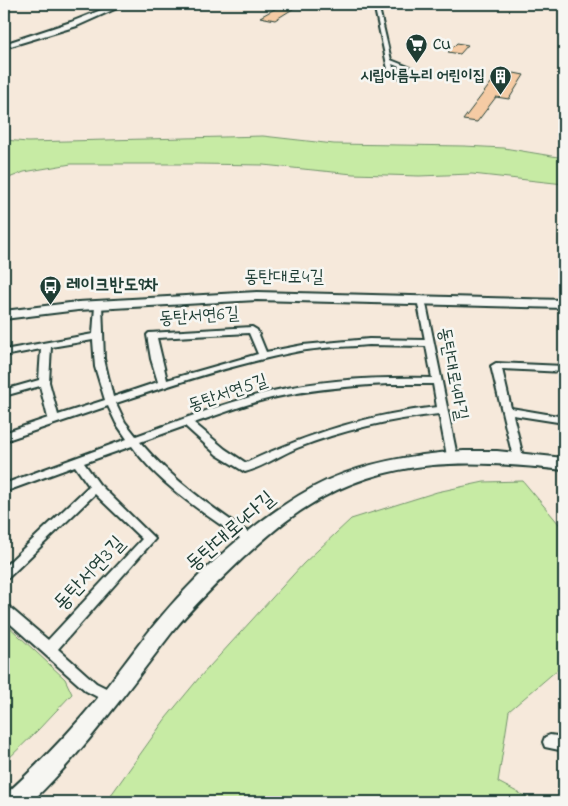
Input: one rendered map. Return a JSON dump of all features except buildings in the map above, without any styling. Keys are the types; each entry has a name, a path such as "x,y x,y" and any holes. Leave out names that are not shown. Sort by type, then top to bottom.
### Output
{"street":[{"path":"4,37 51,24 102,4"},
{"path":"4,46 74,24 122,4"},
{"path":"376,4 389,61"},
{"name":"동탄대로4길","path":"4,315 78,306 99,306 185,298 257,296 564,304"},
{"name":"동탄대로4마길","path":"421,299 452,456"},
{"path":"99,306 100,367 110,401 121,425 148,459 173,483 251,540"},
{"name":"동탄서연6길","path":"163,384 156,360 152,335 252,330 263,356"},
{"path":"4,353 98,336"},
{"path":"4,437 163,384 263,356 303,348 369,342 429,343"},
{"path":"46,345 44,382 54,420"},
{"path":"518,457 496,366 564,369"},
{"name":"동탄서연5길","path":"186,422 251,400 318,386 382,380 437,380"},
{"path":"4,393 44,382"},
{"name":"동탄서연5길","path":"186,422 221,452 245,468 277,451 332,430 387,416 443,410"},
{"path":"508,411 564,420"},
{"path":"4,488 186,422"},
{"name":"동탄대로4다길","path":"14,802 42,776 110,698 179,610 251,540 303,500 334,485 388,467 452,456 518,457 564,464"},
{"name":"동탄서연3길","path":"48,649 149,539 95,487 76,462"},
{"path":"4,574 95,487"},
{"path":"4,610 91,687 110,698"}],"green space":[{"path":"263,136 334,144 504,148 564,158 564,184 472,174 419,176 353,174 263,165 197,164 71,164 24,172 4,180 4,140 28,142"},
{"path":"523,481 564,530 564,664 509,711 498,782 536,802 106,802 166,718 199,678 303,564 351,519 437,492 484,482"},
{"path":"4,622 65,679 72,694 4,763"}],"place":[{"name":"CU","path":"417,64"},
{"name":"시립아름누리 어린이집","path":"501,95"},
{"name":"레이크반도9차","path":"50,305"}]}
